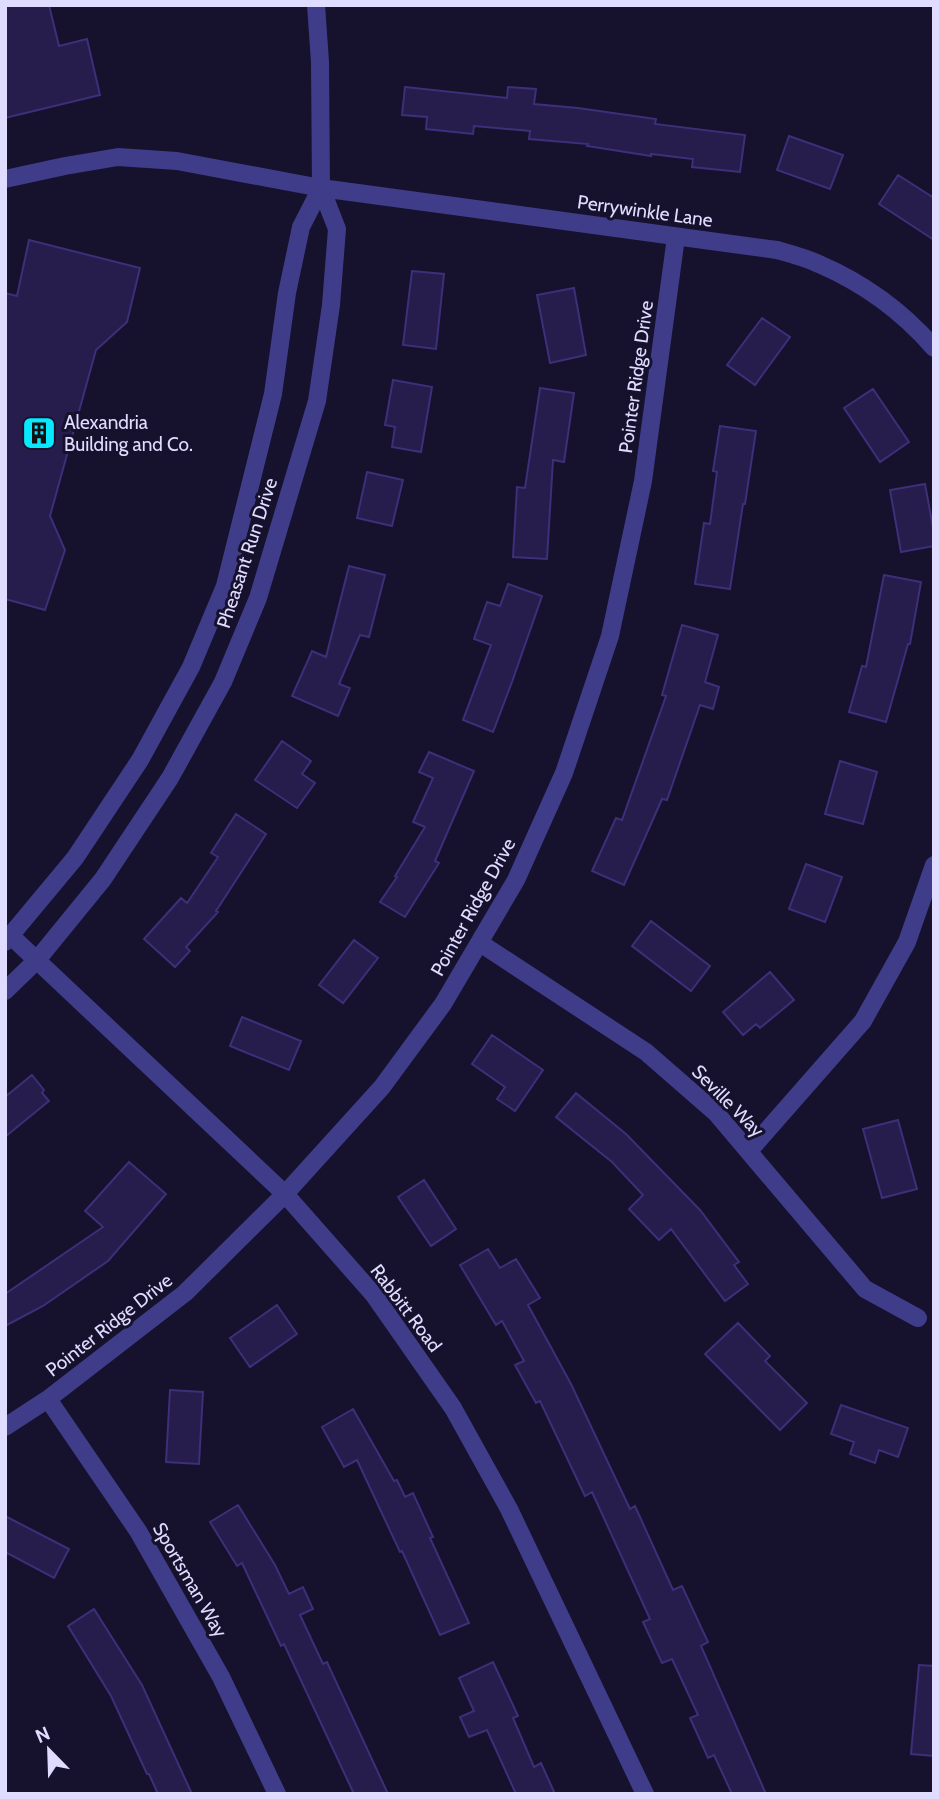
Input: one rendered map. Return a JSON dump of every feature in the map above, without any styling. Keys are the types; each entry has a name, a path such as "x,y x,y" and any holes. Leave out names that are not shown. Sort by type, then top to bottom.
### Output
{"street":[{"name":"Pheasant Run Drive","path":"5,991 37,960 103,878 170,778 223,682 258,598 317,401 331,305 337,229 321,188 320,62 316,5"},
{"name":"Perrywinkle Lane","path":"5,179 118,157 177,161 321,188 777,250 819,264 858,284 893,307 934,348"},
{"name":"Pheasant Run Drive","path":"8,939 75,858 140,760 191,667 225,586 273,394 301,227 321,188"},
{"name":"Pointer Ridge Drive","path":"5,1427 48,1399 185,1293 285,1194 382,1087 443,1004 516,880 564,774 610,636 643,481 676,237"},
{"path":"749,1151 863,1021 907,942 934,865"},
{"name":"Rabbitt Road","path":"8,939 37,960 285,1194 374,1295 453,1408 509,1509 645,1794"},
{"name":"Seville Way","path":"480,943 646,1052 716,1113 865,1290 918,1318"},
{"name":"Sportsman Way","path":"48,1399 138,1531 222,1677 277,1794"}],"building":[{"path":"5,5 49,5 59,46 87,39 100,95 5,118"},
{"path":"405,87 507,98 508,87 536,89 534,104 656,119 655,124 745,135 740,172 692,167 693,159 651,156 587,146 588,144 529,139 530,131 474,126 473,134 426,129 427,117 402,115"},
{"path":"789,136 843,155 830,189 777,170"},
{"path":"898,175 934,198 934,240 879,204"},
{"name":"Alexandria Building and Co.","path":"29,240 140,268 127,322 96,350 50,516 65,550 45,610 5,599 5,293 17,296"},
{"path":"412,271 444,274 436,349 403,345"},
{"path":"574,288 586,355 550,363 537,295"},
{"path":"762,318 790,337 755,385 727,365"},
{"path":"393,380 432,387 421,452 392,447 395,427 385,425"},
{"path":"540,388 574,393 564,462 553,460 547,559 513,557 517,487 525,488"},
{"path":"873,389 909,442 880,462 844,408"},
{"path":"720,426 756,431 730,589 695,584 704,523 710,524 717,472 713,471"},
{"path":"367,472 403,480 392,526 357,518"},
{"path":"925,484 934,546 901,552 890,490"},
{"path":"349,566 385,575 369,637 360,635 339,684 350,688 338,716 292,696 312,651 326,657"},
{"path":"884,575 921,582 910,644 886,722 849,712 862,666 866,667"},
{"path":"508,584 542,596 493,732 463,720 491,645 474,639 487,602 500,606"},
{"path":"682,625 718,635 705,682 719,687 713,709 700,705 667,800 662,799 624,885 592,871 616,818 622,820 666,696 662,695"},
{"path":"282,741 311,761 302,774 315,783 297,808 255,780"},
{"path":"429,752 474,771 435,861 439,863 405,917 380,902 425,827 413,822 433,778 419,772"},
{"path":"840,761 877,772 863,824 825,814"},
{"path":"236,814 266,834 216,911 218,912 186,947 190,951 175,967 144,939 181,898 187,903 218,857 211,853"},
{"path":"806,864 842,877 825,922 789,909"},
{"path":"651,921 710,966 691,991 632,946"},
{"path":"354,940 378,958 343,1003 319,985"},
{"path":"770,972 794,1000 760,1028 756,1024 743,1035 723,1012"},
{"path":"242,1017 301,1041 289,1070 230,1046"},
{"path":"492,1035 543,1070 515,1111 497,1099 505,1087 472,1064"},
{"path":"32,1075 49,1101 5,1137 5,1097"},
{"path":"576,1093 626,1134 700,1210 739,1262 734,1265 748,1284 725,1301 671,1229 659,1240 629,1209 643,1195 612,1162 556,1117"},
{"path":"898,1120 917,1189 882,1198 863,1129"},
{"path":"129,1162 166,1194 108,1261 43,1306 5,1326 5,1294 103,1227 85,1211"},
{"path":"424,1180 456,1229 431,1246 398,1197"},
{"path":"488,1249 500,1268 516,1259 540,1298 528,1305 571,1384 630,1509 635,1506 673,1590 682,1586 708,1642 701,1646 766,1794 732,1794 714,1755 708,1758 690,1718 698,1715 672,1659 662,1663 643,1622 650,1619 592,1492 585,1496 540,1401 536,1403 515,1365 524,1361 502,1321 496,1325 460,1265"},
{"path":"277,1305 297,1334 250,1367 230,1338"},
{"path":"738,1323 770,1356 765,1361 807,1403 780,1430 705,1354"},
{"path":"170,1390 203,1392 199,1464 166,1462"},
{"path":"841,1405 908,1428 898,1457 879,1450 875,1463 850,1454 854,1442 831,1434"},
{"path":"353,1409 405,1497 413,1493 433,1537 430,1538 469,1623 440,1635 357,1460 344,1467 322,1427"},
{"path":"238,1505 275,1565 289,1594 303,1587 313,1609 300,1615 323,1664 327,1662 388,1794 354,1794 284,1644 281,1646 242,1563 237,1566 210,1522"},
{"path":"5,1516 69,1549 54,1578 5,1552"},
{"path":"94,1609 142,1685 192,1794 158,1794 111,1696 68,1626"},
{"path":"493,1662 518,1716 513,1718 534,1767 541,1763 555,1794 516,1794 487,1730 469,1737 460,1717 474,1711 459,1678"},
{"path":"919,1665 934,1666 934,1756 911,1754"}],"place":[{"name":"Alexandria Building and Co.","path":"39,433"}]}
